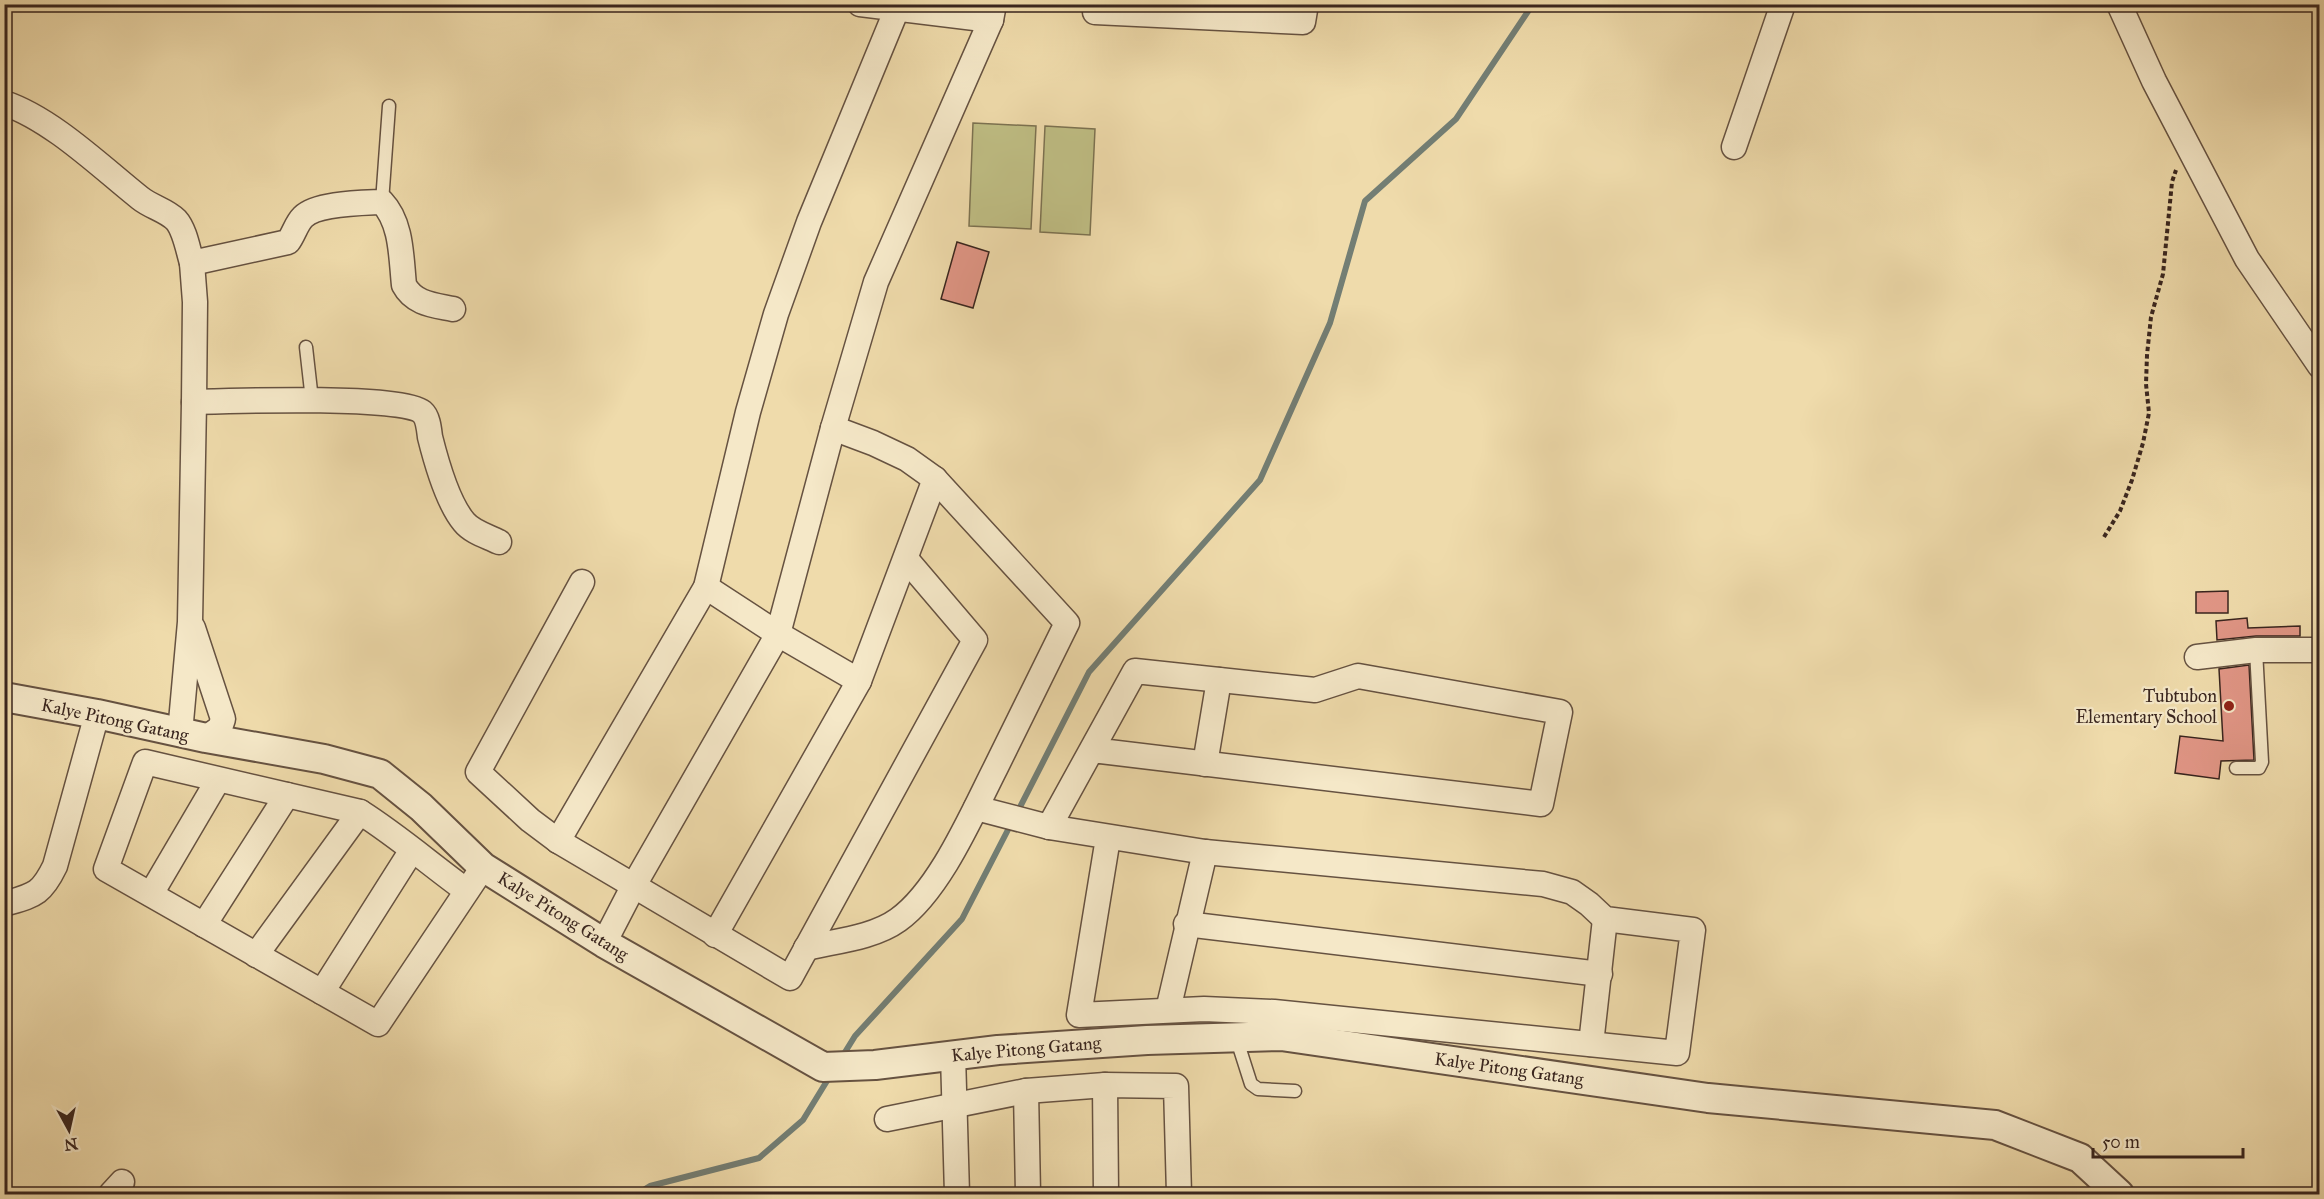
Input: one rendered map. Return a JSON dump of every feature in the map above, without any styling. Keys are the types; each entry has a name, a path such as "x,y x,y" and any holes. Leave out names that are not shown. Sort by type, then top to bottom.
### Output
{"street":[{"path":"604,943 633,887 778,634 833,428 876,282 992,12 860,4"},
{"path":"1097,4 1095,12 1303,22 1306,4"},
{"path":"1734,147 1783,4"},
{"path":"2119,4 2185,141 2247,259 2319,366"},
{"path":"558,842 706,587 748,412 776,314 809,222 898,7"},
{"path":"4,103 24,110 110,171 142,200 170,215 180,227 192,263 195,302 190,622 193,736 220,728 223,719 190,622"},
{"path":"192,263 288,242 299,222 307,213 314,210 346,204 382,202 391,212 396,227 404,285 408,293 419,301 453,309"},
{"path":"194,402 312,400 383,404 417,409 426,418 432,444 454,508 465,523 477,532 499,542"},
{"path":"806,948 871,932 895,922 915,906 930,889 986,811 1067,623 935,479 907,459 833,428"},
{"path":"716,935 859,681 935,479"},
{"path":"582,582 478,772 530,820 558,842 790,978 975,640 906,559"},
{"path":"706,587 778,634 859,681"},
{"path":"2197,657 2256,650 2319,650"},
{"path":"1049,827 1135,671 1315,690 1358,676 1560,712 1541,804 1092,750"},
{"path":"1205,764 1219,680"},
{"name":"Kalye Pitong Gatang","path":"4,697 97,714 193,736 324,759 380,774 421,807 483,867 604,943 824,1067 856,1066 953,1054 1148,1040 1281,1036 1708,1098 1995,1125 2080,1158 2119,1194"},
{"path":"4,904 29,896 46,885 55,866 97,714"},
{"path":"467,891 386,828 360,812 145,762 106,869 378,1024 467,891 483,867"},
{"path":"151,894 218,780"},
{"path":"204,925 287,795"},
{"path":"986,811 1049,827 1204,852 1543,884 1572,892 1605,919 1693,930 1677,1053 1274,1012 1168,1010 1079,1015 1108,838"},
{"path":"256,955 360,812"},
{"path":"322,992 412,850"},
{"path":"1168,1010 1204,852"},
{"path":"1591,1044 1605,919"},
{"path":"1186,924 1600,974"},
{"path":"953,1054 957,1194"},
{"path":"886,1119 1026,1091 1105,1085 1176,1086 1179,1194"},
{"path":"1105,1085 1106,1194"},
{"path":"1026,1091 1028,1194"}],"lane":[{"path":"382,202 389,106"},
{"path":"306,347 312,400"},
{"path":"2236,768 2259,768 2262,762 2256,650"},
{"path":"1236,1036 1251,1084 1258,1089 1295,1091"}],"path":[{"path":"2104,537 2120,511 2143,443 2149,413 2146,384 2151,317 2163,274 2172,182 2185,141"}],"shaded area":[{"path":"973,123 1036,126 1031,229 969,226"},
{"path":"1045,126 1095,129 1090,235 1040,232"}],"building":[{"path":"957,242 989,252 973,308 941,299"},
{"path":"2228,591 2228,613 2196,613 2196,592"},
{"path":"2247,618 2248,628 2300,626 2300,636 2256,636 2217,640 2216,621"},
{"path":"2249,665 2254,760 2221,761 2219,779 2175,773 2180,736 2223,741 2219,669"}],"waterway":[{"path":"1017,813 1089,672 1260,480 1330,323 1365,201 1456,119 1533,4"},
{"path":"842,1057 855,1036 962,919 1012,822"},
{"path":"637,1194 650,1186 759,1158 803,1120 830,1076"}],"place":[{"name":"Tubtubon Elementary School","path":"2229,706"}]}
